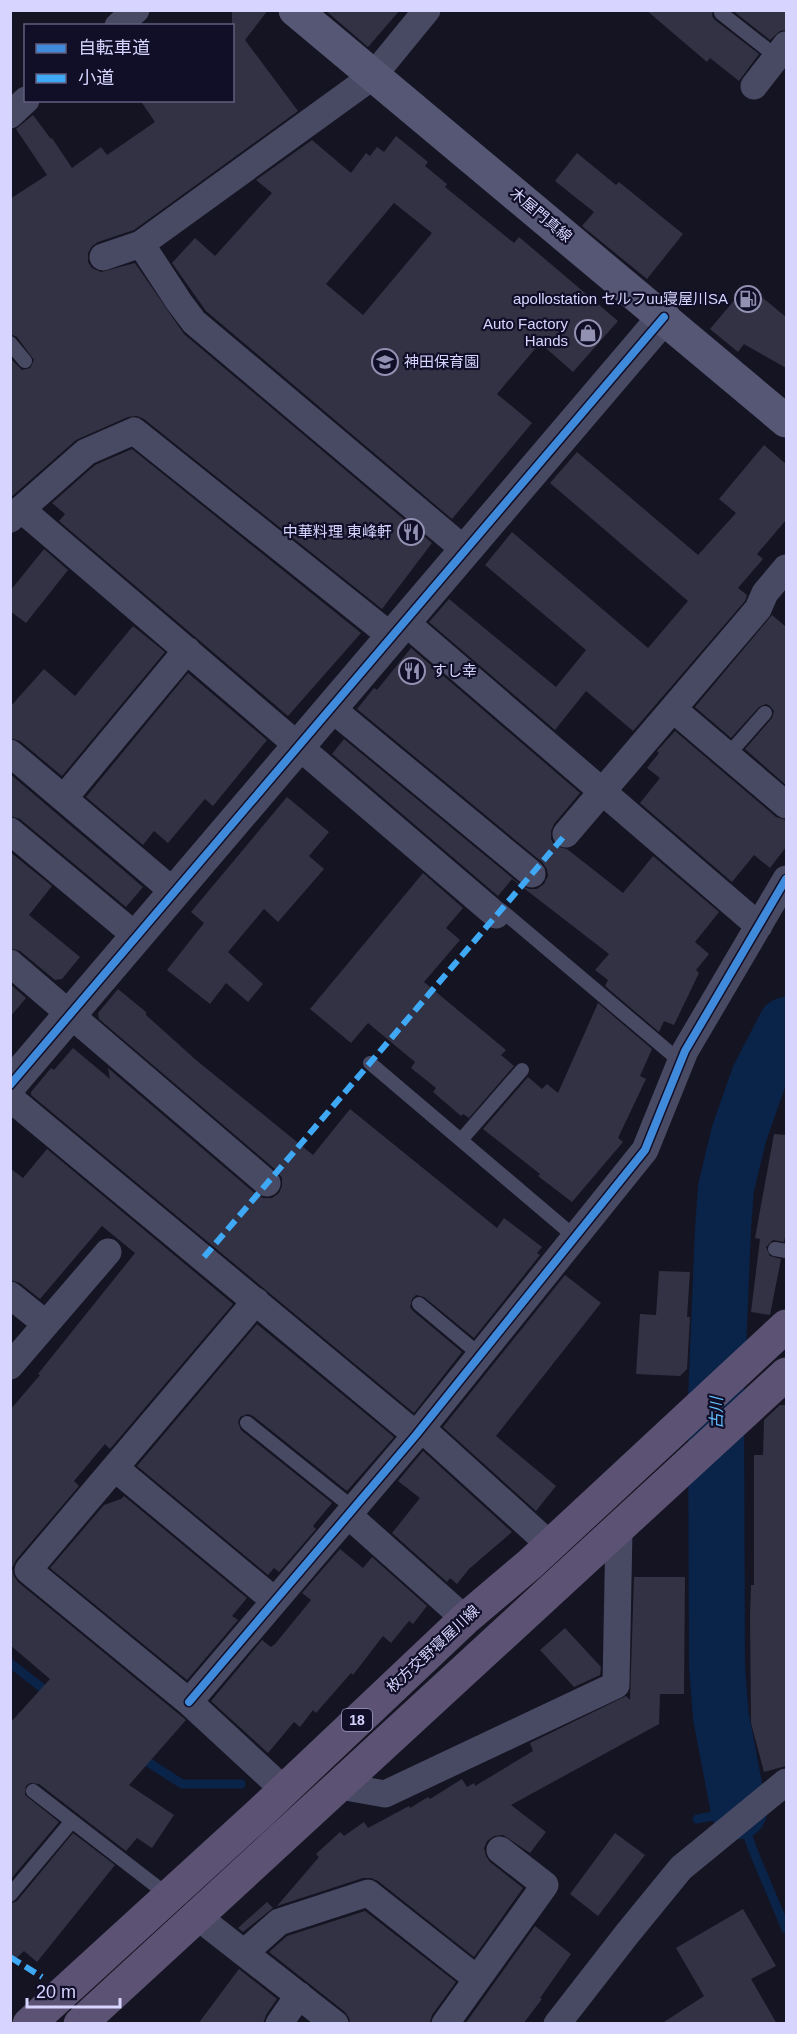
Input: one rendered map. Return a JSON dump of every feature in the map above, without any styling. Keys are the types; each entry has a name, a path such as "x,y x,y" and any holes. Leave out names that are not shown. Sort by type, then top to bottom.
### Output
{"main road":[{"name":"木屋門真線","path":"295,10 786,421"},
{"name":"枚方交野寝屋川線","path":"29,2024 260,1813 465,1619 530,1564 786,1326"},
{"name":"18","path":"80,2024 786,1374"}],"street":[{"path":"120,24 136,10"},
{"path":"103,258 141,244 373,76 427,10"},
{"path":"754,86 782,51"},
{"path":"141,244 195,322 466,551"},
{"path":"10,1085 664,317"},
{"path":"499,912 187,650 16,514 86,452 134,431 399,629 603,791 759,926"},
{"path":"566,834 758,609 765,593 786,568"},
{"path":"64,798 187,650"},
{"path":"332,708 532,874"},
{"path":"673,709 786,805"},
{"path":"10,753 174,892"},
{"path":"10,831 136,936"},
{"path":"189,1702 418,1431 645,1150 685,1052 786,879"},
{"path":"10,963 267,1183"},
{"path":"10,1098 418,1431 549,1544"},
{"path":"10,1365 108,1252"},
{"path":"10,1295 46,1324"},
{"path":"256,1301 28,1570 189,1702 283,1789"},
{"path":"115,1468 275,1601"},
{"path":"350,1512 465,1619"},
{"path":"340,1786 385,1794 616,1685 619,1529"},
{"path":"557,2024 681,1869 777,1788"},
{"path":"445,2024 545,1885 500,1850"},
{"path":"244,1953 279,1922 368,1893 477,1979"},
{"path":"198,1917 335,2024"},
{"path":"279,2024 299,1995"}],"lane":[{"path":"720,13 782,51"},
{"path":"10,343 25,361"},
{"path":"728,755 765,713"},
{"path":"499,912 681,1062"},
{"path":"370,1063 575,1237"},
{"path":"461,1140 522,1070"},
{"path":"418,1305 480,1355"},
{"path":"247,1423 350,1512"},
{"path":"33,1791 169,1896"},
{"path":"10,1895 72,1821"}],"building":[{"path":"232,10 268,10 245,40 298,111 134,230 92,246 88,253 88,262 92,268 101,272 135,263 184,334 432,543 382,609 144,419 137,416 128,417 76,440 10,498 10,358 22,370 30,368 34,360 17,337 10,334 10,199 47,175 16,129 33,115 72,168 101,147 107,155 155,122 141,102 234,102 234,24 232,24"},
{"path":"325,10 400,10 368,47"},
{"path":"646,10 713,10 712,16 715,20 759,54 739,81 710,58 707,62"},
{"path":"732,10 786,10 786,30 780,31 770,40"},
{"path":"396,136 428,162 425,166 447,184 445,187 514,243 519,237 618,321 573,372 540,343 497,394 532,423 452,519 206,311 172,263 195,238 215,256 272,193 256,180 312,140 351,173 366,153 370,156 377,147 384,152","holes":["394,203 432,233 363,315 326,284"]},
{"path":"577,153 616,185 619,182 683,234 647,279 582,226 594,212 555,181"},
{"path":"747,285 786,317 786,368 744,344 738,352 710,329"},
{"path":"764,445 786,464 786,520 757,554 763,559 738,588 747,595 745,601 633,731 586,691 555,730 429,622 449,599 556,687 586,650 485,565 512,532 648,648 688,601 550,483 577,452 698,555 736,513 719,499"},
{"path":"132,449 361,633 288,716 59,521 65,514 52,503 95,465"},
{"path":"44,549 68,570 26,623 10,611 10,591"},
{"path":"772,615 786,627 786,785 745,749 772,718 774,711 770,706 766,704 759,707 731,738 695,707"},
{"path":"133,626 165,652 62,776 20,741 10,738 10,707 44,669 75,696"},
{"path":"411,648 580,793 554,824 551,839 555,846 567,849 623,893 653,856 719,912 695,942 709,954 696,970 699,973 674,1025 664,1021 659,1032 605,986 608,980 595,970 609,954 512,879 498,896 332,754 344,739 522,886 537,889 544,884 548,876 547,869 542,862 357,709 374,688 377,690"},
{"path":"188,673 267,740 213,806 205,799 168,843 154,831 143,845 86,797"},
{"path":"675,731 776,817 786,820 786,847 770,868 754,855 732,882 640,803 660,778 647,768 659,753 657,751"},
{"path":"10,774 143,887 126,907 20,819 10,816"},
{"path":"287,797 329,832 309,856 324,869 278,922 264,909 228,952 263,984 248,1002 226,983 210,1004 167,970 204,923 191,912"},
{"path":"10,852 52,886 29,915 80,957 62,979 55,980 20,951 10,948"},
{"path":"423,873 463,908 446,928 460,940 424,982 506,1050 501,1055 514,1066 469,1118 463,1114 461,1116 433,1092 436,1088 411,1068 415,1062 368,1023 351,1043 310,1009"},
{"path":"10,984 26,998 10,1017"},
{"path":"118,989 146,1012 146,1015 196,1060 313,1155 350,1109 497,1228 504,1218 542,1247 537,1253 540,1255 474,1338 424,1297 416,1295 412,1299 410,1307 413,1311 462,1352 414,1413 31,1095 51,1068 54,1070 73,1048 110,1079 108,1068 257,1195 272,1198 279,1193 282,1178 277,1171 99,1019 98,1013"},
{"path":"598,1003 652,1049 640,1076 646,1079 618,1138 623,1142 572,1202 483,1129 528,1077 542,1089 547,1084 558,1093"},
{"path":"774,1134 786,1135 786,1231 784,1242 773,1240 766,1247 770,1256 781,1259 770,1315 751,1312 760,1239 755,1238"},
{"path":"47,1149 233,1304 110,1449 105,1444 74,1481 79,1486 16,1560 12,1568 18,1582 186,1720 129,1785 174,1815 152,1848 137,1838 126,1851 39,1784 30,1783 26,1786 25,1795 59,1822 10,1880 10,1723 50,1679 10,1645 10,1410 135,1253 102,1226 40,1299 20,1283 10,1280 10,1168 23,1178"},
{"path":"659,1271 690,1272 687,1369 680,1376 636,1374 640,1314 656,1315"},
{"path":"565,1275 601,1303 496,1436 556,1486 536,1511 443,1427"},
{"path":"257,1324 394,1437 347,1491 253,1416 248,1414 240,1417 238,1422 241,1430 332,1503 313,1526 316,1529 279,1572 274,1568 268,1575 137,1466"},
{"path":"780,1405 786,1405 786,1766 764,1772 751,1723 750,1616 751,1585 754,1585 754,1455 763,1455 764,1420"},
{"path":"423,1451 512,1532 469,1569 457,1584 450,1578 447,1582 392,1533 420,1498 398,1481"},
{"path":"124,1496 247,1598 232,1616 238,1620 187,1680 50,1568 104,1505"},
{"path":"340,1549 363,1568 372,1557 427,1606 413,1624 409,1621 391,1643 383,1636 353,1675 351,1673 316,1713 313,1710 300,1727 294,1722 268,1753 211,1701 262,1640 271,1647 275,1644 311,1600 302,1593"},
{"path":"634,1577 685,1577 684,1694 660,1694 659,1724 511,1805 546,1832 530,1853 503,1835 494,1836 487,1841 484,1848 490,1862 523,1888 474,1957 378,1881 371,1878 363,1878 277,1906 319,1857 316,1854 340,1832 344,1836 364,1822 368,1828 428,1797 430,1799 462,1779 467,1787 474,1783 475,1786 533,1751 530,1743 626,1696 630,1700"},
{"path":"565,1628 601,1667 600,1675 574,1687 540,1650"},
{"path":"73,1833 115,1865 37,1962 24,1951 10,1964 10,1904 17,1901"},
{"path":"615,1833 645,1855 598,1916 570,1894"},
{"path":"267,1902 273,1908 243,1932 238,1928"},
{"path":"743,1909 776,1966 751,1979 777,2024 661,2024 704,1996 676,1948"},
{"path":"365,1911 456,1982 432,2015 429,2024 350,2024 345,2012 269,1952 287,1936"},
{"path":"535,1926 571,1954 540,1998 542,1999 523,2024 465,2024"},
{"path":"239,1969 277,1999 263,2024 198,2024"}],"waterway":[{"name":"古川","path":"739,1811 721,1717 717,1667 716,1399 723,1229 726,1188 739,1134 759,1077 786,1025"},
{"path":"10,1663 50,1694"},
{"path":"140,1757 182,1784 241,1784"},
{"path":"697,1819 739,1811 786,1929"}],"marked path":[{"path":"204,1257 566,834"},
{"path":"10,1957 42,1977"}],"cycle path":[{"path":"10,1085 664,317"},
{"path":"189,1702 416,1435 645,1150 685,1051 786,879"}],"place":[{"name":"apollostation セルフuu寝屋川SA","path":"748,299"},
{"name":"Auto Factory Hands","path":"588,333"},
{"name":"神田保育園","path":"385,362"},
{"name":"中華料理 東峰軒","path":"411,532"},
{"name":"すし幸","path":"412,671"}]}
